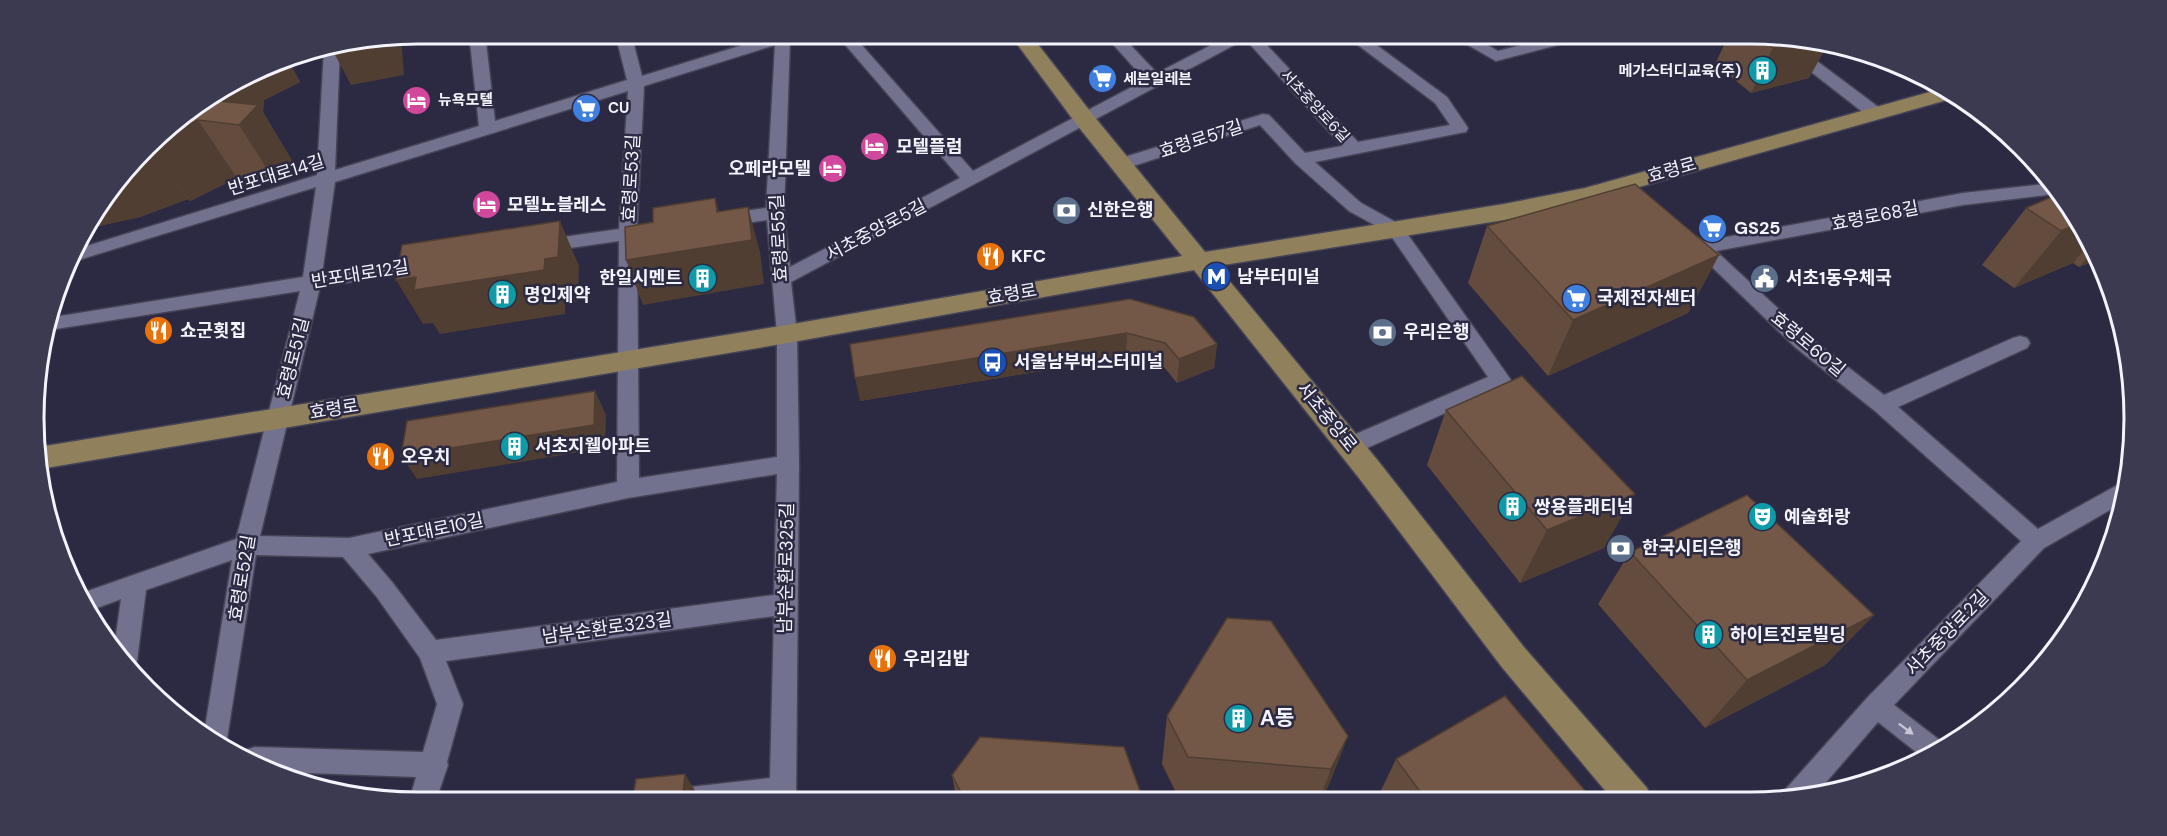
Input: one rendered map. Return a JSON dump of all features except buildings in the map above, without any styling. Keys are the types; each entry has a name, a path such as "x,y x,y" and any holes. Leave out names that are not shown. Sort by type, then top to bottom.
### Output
{"main road":[{"name":"서초중앙로","path":"1027,44 1084,120 1350,446 1512,656 1628,792"},
{"name":"효령로","path":"46,457 787,334 1199,261 1504,212 1586,195 1939,96"}],"street":[{"path":"478,44 488,130"},
{"name":"효령로53길","path":"626,44 636,85 628,233 629,360"},
{"name":"반포대로14길","path":"81,254 636,85 758,44"},
{"name":"효령로55길","path":"787,44 776,213 780,280 787,334"},
{"path":"853,44 971,180"},
{"path":"1120,44 1155,81"},
{"path":"1084,120 1225,44"},
{"name":"서초중앙로6길","path":"1257,44 1355,149"},
{"path":"1301,159 1460,128 1441,100 1365,44"},
{"path":"1475,44 1496,56 1543,44"},
{"path":"1787,46 1875,113"},
{"name":"효령로51길","path":"278,419 312,281 326,180 332,54"},
{"name":"효령로57길","path":"1121,164 1263,119 1301,159 1355,207 1395,229"},
{"name":"서초중앙로5길","path":"780,280 1084,120"},
{"path":"1631,182 1648,198"},
{"name":"효령로68길","path":"1701,248 1964,199 2046,190"},
{"path":"708,222 776,213"},
{"path":"523,249 674,227"},
{"path":"1350,446 1501,380 1395,229"},
{"name":"효령로60길","path":"1683,231 1802,342 1882,405 2036,541"},
{"name":"반포대로12길","path":"56,323 441,261"},
{"name":"남부순환로325길","path":"783,792 784,604 788,464 787,334"},
{"path":"1882,405 2020,343"},
{"path":"628,489 629,360"},
{"name":"효령로52길","path":"215,732 246,544 278,419"},
{"name":"반포대로10길","path":"91,600 246,544 349,548 628,489 788,464"},
{"name":"서초중앙로2길","path":"1804,788 1876,706 2036,541 2115,496"},
{"path":"349,548 384,589 430,652 450,704 426,792"},
{"path":"126,652 135,584"},
{"name":"남부순환로323길","path":"430,652 784,604"},
{"path":"1876,706 1929,746"},
{"path":"264,759 435,765"}],"place":[{"name":"메가스터디교육(주)","path":"1762,71"},
{"name":"세븐일레븐","path":"1102,79"},
{"name":"뉴욕모텔","path":"417,100"},
{"name":"CU","path":"587,108"},
{"name":"모텔플럼","path":"875,147"},
{"name":"오페라모텔","path":"832,169"},
{"name":"모텔노블레스","path":"486,205"},
{"name":"신한은행","path":"1066,210"},
{"name":"GS25","path":"1713,228"},
{"name":"KFC","path":"990,256"},
{"name":"남부터미널","path":"1216,277"},
{"name":"한일시멘트","path":"703,278"},
{"name":"서초1동우체국","path":"1765,278"},
{"name":"명인제약","path":"503,295"},
{"name":"국제전자센터","path":"1576,298"},
{"name":"쇼군횟집","path":"159,331"},
{"name":"우리은행","path":"1382,332"},
{"name":"서울남부버스터미널","path":"993,362"},
{"name":"서초지웰아파트","path":"514,446"},
{"name":"오우치","path":"380,457"},
{"name":"쌍용플래티넘","path":"1513,507"},
{"name":"예술화랑","path":"1763,517"},
{"name":"한국시티은행","path":"1621,548"},
{"name":"하이트진로빌딩","path":"1709,635"},
{"name":"우리김밥","path":"882,659"},
{"name":"A동","path":"1239,718"}]}
